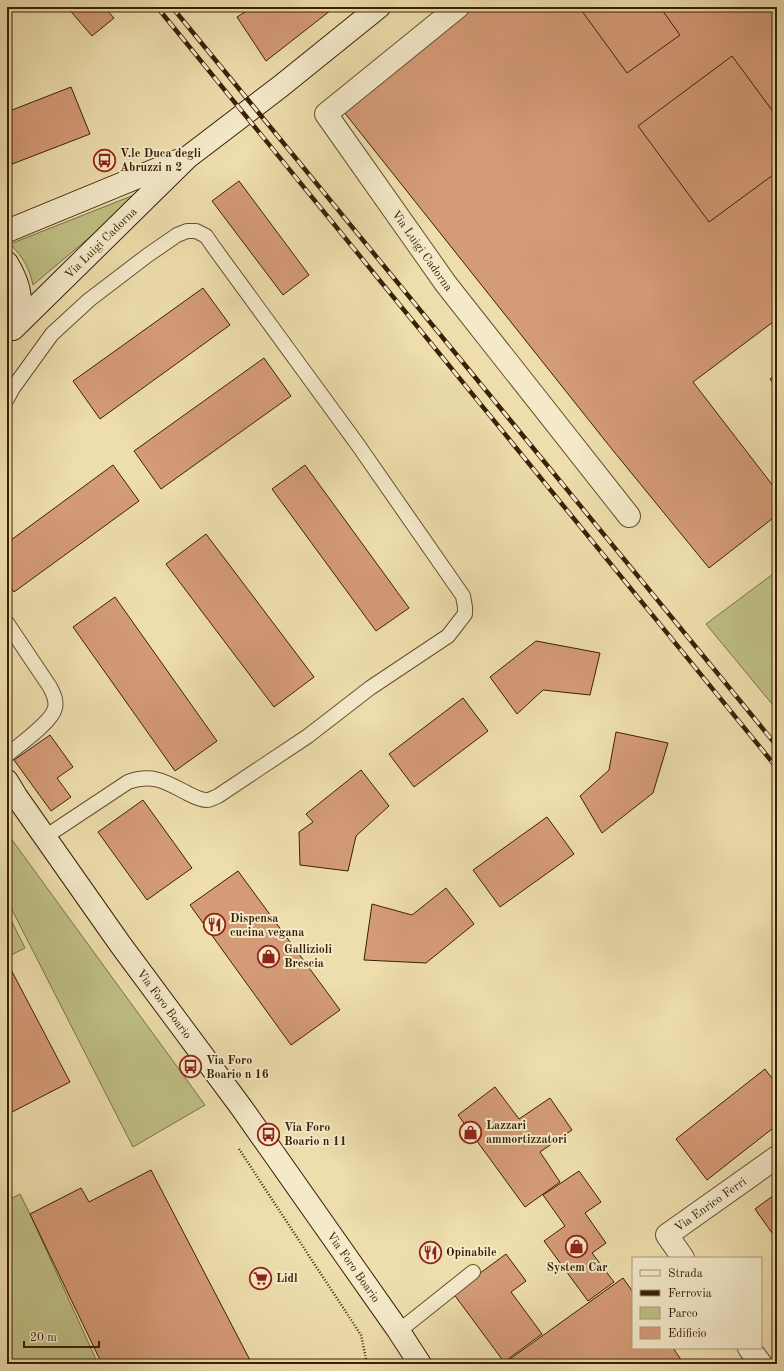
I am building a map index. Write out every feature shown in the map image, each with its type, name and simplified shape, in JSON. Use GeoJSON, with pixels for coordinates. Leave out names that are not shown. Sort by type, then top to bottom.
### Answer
{"type":"FeatureCollection","features":[{"type":"Feature","properties":{"kind":"main road","name":"Via Luigi Cadorna"},"geometry":{"type":"LineString","coordinates":[[10,333],[188,157],[281,86],[379,7]]}},
{"type":"Feature","properties":{"kind":"main road","name":"Via Luigi Cadorna"},"geometry":{"type":"LineString","coordinates":[[458,7],[326,114],[446,284],[629,516]]}},
{"type":"Feature","properties":{"kind":"main road","name":"Via Luigi Cadorna"},"geometry":{"type":"LineString","coordinates":[[7,232],[188,157]]}},
{"type":"Feature","properties":{"kind":"main road"},"geometry":{"type":"LineString","coordinates":[[7,263],[16,278],[20,295],[19,312],[10,333]]}},
{"type":"Feature","properties":{"kind":"main road","name":"Via Foro Boario"},"geometry":{"type":"LineString","coordinates":[[7,781],[120,944],[241,1107],[398,1330],[420,1364]]}},
{"type":"Feature","properties":{"kind":"main road","name":"Via Enrico Ferri"},"geometry":{"type":"LineString","coordinates":[[682,1257],[667,1235],[777,1157]]}},
{"type":"Feature","properties":{"kind":"main road"},"geometry":{"type":"LineString","coordinates":[[750,1349],[761,1364]]}},
{"type":"Feature","properties":{"kind":"lane"},"geometry":{"type":"LineString","coordinates":[[7,399],[13,388],[52,334],[89,300],[177,235],[187,231],[196,231],[206,236],[362,452],[463,596],[465,607],[465,614],[448,636],[370,688],[308,736],[218,796],[208,800],[195,797],[165,782],[150,778],[138,778],[128,782],[45,837]]}},
{"type":"Feature","properties":{"kind":"lane"},"geometry":{"type":"LineString","coordinates":[[7,623],[50,687],[56,707],[53,714],[45,724],[7,755]]}},
{"type":"Feature","properties":{"kind":"lane"},"geometry":{"type":"LineString","coordinates":[[398,1330],[474,1272]]}},
{"type":"Feature","properties":{"kind":"path"},"geometry":{"type":"LineString","coordinates":[[239,1149],[361,1335],[367,1364]]}},
{"type":"Feature","properties":{"kind":"green space"},"geometry":{"type":"Polygon","coordinates":[[[134,195],[135,199],[33,285],[30,273],[25,263],[19,253],[10,244],[134,195]]]}},
{"type":"Feature","properties":{"kind":"green space"},"geometry":{"type":"Polygon","coordinates":[[[777,571],[777,710],[706,624],[777,571]]]}},
{"type":"Feature","properties":{"kind":"green space"},"geometry":{"type":"Polygon","coordinates":[[[7,833],[205,1105],[133,1147],[7,900],[7,833]]]}},
{"type":"Feature","properties":{"kind":"green space"},"geometry":{"type":"Polygon","coordinates":[[[7,912],[25,948],[7,957],[7,912]]]}},
{"type":"Feature","properties":{"kind":"green space"},"geometry":{"type":"Polygon","coordinates":[[[20,1194],[98,1364],[7,1364],[7,1201],[20,1194]]]}},
{"type":"Feature","properties":{"kind":"building"},"geometry":{"type":"Polygon","coordinates":[[[67,7],[104,7],[114,18],[92,36],[67,7]]]}},
{"type":"Feature","properties":{"kind":"building"},"geometry":{"type":"Polygon","coordinates":[[[253,7],[335,7],[266,61],[237,17],[253,7]]]}},
{"type":"Feature","properties":{"kind":"building"},"geometry":{"type":"Polygon","coordinates":[[[474,7],[777,7],[777,319],[693,382],[777,491],[777,515],[709,568],[611,448],[344,112],[474,7]]]}},
{"type":"Feature","properties":{"kind":"building"},"geometry":{"type":"Polygon","coordinates":[[[579,7],[660,7],[680,35],[627,73],[579,7]]]}},
{"type":"Feature","properties":{"kind":"building"},"geometry":{"type":"Polygon","coordinates":[[[732,56],[777,117],[777,172],[709,222],[638,126],[732,56]]]}},
{"type":"Feature","properties":{"kind":"building"},"geometry":{"type":"Polygon","coordinates":[[[71,87],[90,134],[7,166],[7,112],[71,87]]]}},
{"type":"Feature","properties":{"kind":"building"},"geometry":{"type":"Polygon","coordinates":[[[239,181],[309,275],[283,295],[212,201],[239,181]]]}},
{"type":"Feature","properties":{"kind":"building"},"geometry":{"type":"Polygon","coordinates":[[[203,288],[230,325],[100,419],[73,381],[203,288]]]}},
{"type":"Feature","properties":{"kind":"building"},"geometry":{"type":"Polygon","coordinates":[[[264,358],[291,396],[161,489],[134,451],[264,358]]]}},
{"type":"Feature","properties":{"kind":"building"},"geometry":{"type":"Polygon","coordinates":[[[777,374],[777,388],[770,379],[777,374]]]}},
{"type":"Feature","properties":{"kind":"building"},"geometry":{"type":"Polygon","coordinates":[[[113,465],[139,501],[14,592],[7,583],[7,543],[113,465]]]}},
{"type":"Feature","properties":{"kind":"building"},"geometry":{"type":"Polygon","coordinates":[[[305,465],[409,608],[376,631],[272,489],[305,465]]]}},
{"type":"Feature","properties":{"kind":"building"},"geometry":{"type":"Polygon","coordinates":[[[206,534],[314,677],[274,707],[166,564],[206,534]]]}},
{"type":"Feature","properties":{"kind":"building"},"geometry":{"type":"Polygon","coordinates":[[[115,597],[217,741],[175,771],[73,627],[115,597]]]}},
{"type":"Feature","properties":{"kind":"building"},"geometry":{"type":"Polygon","coordinates":[[[536,641],[600,653],[590,695],[543,690],[517,714],[490,677],[536,641]]]}},
{"type":"Feature","properties":{"kind":"building"},"geometry":{"type":"Polygon","coordinates":[[[463,698],[488,731],[414,787],[389,754],[463,698]]]}},
{"type":"Feature","properties":{"kind":"building"},"geometry":{"type":"Polygon","coordinates":[[[616,732],[668,743],[653,793],[602,833],[580,796],[609,770],[616,732]]]}},
{"type":"Feature","properties":{"kind":"building"},"geometry":{"type":"Polygon","coordinates":[[[50,735],[73,767],[57,778],[71,797],[51,811],[14,760],[50,735]]]}},
{"type":"Feature","properties":{"kind":"building"},"geometry":{"type":"Polygon","coordinates":[[[361,770],[389,806],[356,836],[348,871],[300,865],[299,832],[313,822],[306,814],[361,770]]]}},
{"type":"Feature","properties":{"kind":"building"},"geometry":{"type":"Polygon","coordinates":[[[143,800],[192,868],[147,900],[98,832],[143,800]]]}},
{"type":"Feature","properties":{"kind":"building"},"geometry":{"type":"Polygon","coordinates":[[[547,817],[574,854],[500,907],[473,870],[547,817]]]}},
{"type":"Feature","properties":{"kind":"building"},"geometry":{"type":"Polygon","coordinates":[[[238,871],[340,1010],[291,1045],[190,905],[238,871]]]}},
{"type":"Feature","properties":{"kind":"building"},"geometry":{"type":"Polygon","coordinates":[[[446,888],[474,924],[426,963],[364,960],[372,904],[412,915],[446,888]]]}},
{"type":"Feature","properties":{"kind":"building"},"geometry":{"type":"Polygon","coordinates":[[[7,962],[70,1082],[12,1112],[7,1102],[7,962]]]}},
{"type":"Feature","properties":{"kind":"building"},"geometry":{"type":"Polygon","coordinates":[[[765,1069],[777,1085],[777,1125],[707,1180],[676,1139],[765,1069]]]}},
{"type":"Feature","properties":{"kind":"building"},"geometry":{"type":"Polygon","coordinates":[[[495,1087],[519,1119],[550,1098],[572,1130],[540,1152],[560,1182],[525,1207],[458,1115],[495,1087]]]}},
{"type":"Feature","properties":{"kind":"building"},"geometry":{"type":"Polygon","coordinates":[[[151,1170],[252,1364],[102,1364],[30,1214],[81,1188],[89,1202],[151,1170]]]}},
{"type":"Feature","properties":{"kind":"building"},"geometry":{"type":"Polygon","coordinates":[[[579,1171],[601,1202],[585,1213],[606,1243],[592,1253],[614,1282],[588,1301],[544,1241],[565,1226],[543,1195],[579,1171]]]}},
{"type":"Feature","properties":{"kind":"building"},"geometry":{"type":"Polygon","coordinates":[[[777,1193],[777,1240],[755,1209],[777,1193]]]}},
{"type":"Feature","properties":{"kind":"building"},"geometry":{"type":"Polygon","coordinates":[[[506,1254],[526,1281],[511,1292],[542,1334],[504,1362],[453,1293],[506,1254]]]}},
{"type":"Feature","properties":{"kind":"building"},"geometry":{"type":"Polygon","coordinates":[[[623,1278],[632,1291],[632,1349],[674,1349],[684,1364],[503,1364],[623,1278]]]}},
{"type":"Feature","properties":{"kind":"railway"},"geometry":{"type":"LineString","coordinates":[[157,7],[777,768]]}},
{"type":"Feature","properties":{"kind":"railway"},"geometry":{"type":"LineString","coordinates":[[172,7],[777,746]]}},
{"type":"Feature","properties":{"kind":"place","name":"V.le Duca degli Abruzzi n 2"},"geometry":{"type":"Point","coordinates":[105,160]}},
{"type":"Feature","properties":{"kind":"place","name":"Dispensa cucina vegana"},"geometry":{"type":"Point","coordinates":[214,925]}},
{"type":"Feature","properties":{"kind":"place","name":"Gallizioli Brescia"},"geometry":{"type":"Point","coordinates":[269,956]}},
{"type":"Feature","properties":{"kind":"place","name":"Via Foro Boario n 16"},"geometry":{"type":"Point","coordinates":[191,1067]}},
{"type":"Feature","properties":{"kind":"place","name":"Lazzari ammortizzatori"},"geometry":{"type":"Point","coordinates":[471,1132]}},
{"type":"Feature","properties":{"kind":"place","name":"Via Foro Boario n 11"},"geometry":{"type":"Point","coordinates":[268,1134]}},
{"type":"Feature","properties":{"kind":"place","name":"System Car"},"geometry":{"type":"Point","coordinates":[577,1246]}},
{"type":"Feature","properties":{"kind":"place","name":"Opinabile"},"geometry":{"type":"Point","coordinates":[431,1252]}},
{"type":"Feature","properties":{"kind":"place","name":"Lidl"},"geometry":{"type":"Point","coordinates":[260,1278]}}]}
